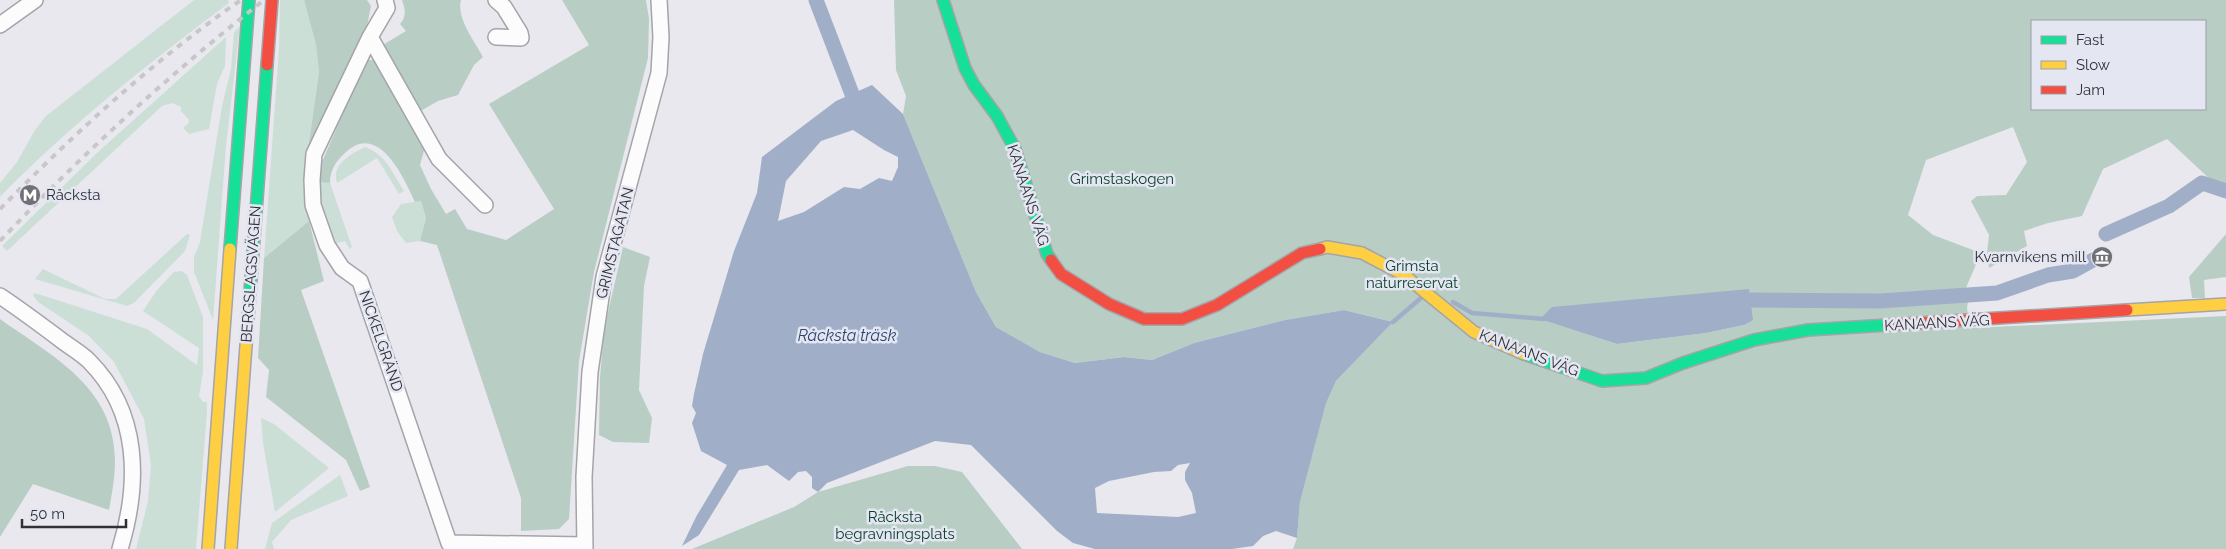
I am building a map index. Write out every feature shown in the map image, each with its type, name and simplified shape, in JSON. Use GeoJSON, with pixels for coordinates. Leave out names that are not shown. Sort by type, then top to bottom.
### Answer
{"type":"FeatureCollection","features":[{"type":"Feature","properties":{"kind":"street"},"geometry":{"type":"LineString","coordinates":[[0,25],[35,0]]}},
{"type":"Feature","properties":{"kind":"street","name":"BERGSLAGSVÄGEN"},"geometry":{"type":"LineString","coordinates":[[208,549],[249,0]]}},
{"type":"Feature","properties":{"kind":"street","name":"BERGSLAGSVÄGEN"},"geometry":{"type":"LineString","coordinates":[[231,549],[272,0]]}},
{"type":"Feature","properties":{"kind":"street","name":"NICKELGRÄND"},"geometry":{"type":"LineString","coordinates":[[386,0],[387,8],[370,37],[314,154],[312,180],[314,205],[327,245],[342,268],[360,281],[448,543],[585,547]]}},
{"type":"Feature","properties":{"kind":"street"},"geometry":{"type":"LineString","coordinates":[[482,0],[495,0],[504,7],[520,33],[521,38],[496,37]]}},
{"type":"Feature","properties":{"kind":"street","name":"GRIMSTAGATAN"},"geometry":{"type":"LineString","coordinates":[[585,547],[584,477],[590,372],[604,277],[659,73],[662,38],[659,0]]}},
{"type":"Feature","properties":{"kind":"street","name":"KANAANS VÄG"},"geometry":{"type":"LineString","coordinates":[[942,0],[965,68],[974,85],[997,116],[1015,149],[1047,254],[1060,274],[1073,283],[1109,304],[1144,319],[1182,319],[1217,305],[1302,253],[1327,247],[1362,253],[1404,275],[1474,332],[1530,357],[1602,381],[1646,378],[1754,340],[1808,330],[2226,304]]}},
{"type":"Feature","properties":{"kind":"street"},"geometry":{"type":"LineString","coordinates":[[370,37],[439,159],[485,204]]}},
{"type":"Feature","properties":{"kind":"street"},"geometry":{"type":"LineString","coordinates":[[0,296],[88,360],[111,387],[125,417],[131,453],[132,490],[120,549]]}},
{"type":"Feature","properties":{"kind":"green space"},"geometry":{"type":"Polygon","coordinates":[[[194,0],[228,0],[229,3],[169,48],[82,120],[0,197],[0,183],[17,162],[35,130],[46,116],[194,0]]]}},
{"type":"Feature","properties":{"kind":"green space"},"geometry":{"type":"Polygon","coordinates":[[[280,0],[304,0],[316,45],[319,72],[303,182],[309,221],[264,258],[279,49],[280,0]]]}},
{"type":"Feature","properties":{"kind":"green space"},"geometry":{"type":"Polygon","coordinates":[[[304,0],[367,0],[371,6],[367,26],[308,149],[319,72],[316,45],[304,0]]]}},
{"type":"Feature","properties":{"kind":"green space"},"geometry":{"type":"Polygon","coordinates":[[[402,0],[461,0],[460,7],[464,22],[483,57],[474,65],[458,95],[438,101],[419,112],[381,46],[406,31],[400,24],[405,12],[402,0]]]}},
{"type":"Feature","properties":{"kind":"green space"},"geometry":{"type":"Polygon","coordinates":[[[562,0],[646,0],[649,19],[648,58],[594,272],[579,361],[569,519],[559,529],[521,531],[521,498],[437,245],[420,241],[426,218],[421,201],[415,202],[404,179],[388,156],[378,148],[368,144],[357,145],[342,156],[332,170],[330,183],[319,182],[319,169],[366,60],[373,60],[378,63],[425,147],[420,165],[431,189],[446,214],[455,209],[467,229],[506,240],[554,209],[489,104],[589,45],[562,0]]]}},
{"type":"Feature","properties":{"kind":"green space","name":"Grimstaskogen"},"geometry":{"type":"Polygon","coordinates":[[[894,0],[2226,0],[2226,187],[2213,182],[2167,139],[2103,169],[2082,216],[2048,223],[2024,231],[2027,246],[1989,268],[1987,253],[1989,235],[1971,201],[1977,196],[2006,195],[2027,162],[2013,127],[1926,160],[1908,215],[1933,235],[1981,253],[1965,290],[1971,328],[2226,316],[2226,549],[1293,549],[1297,538],[1300,502],[1326,402],[1336,381],[1393,322],[1344,310],[1285,320],[1194,343],[1152,360],[1124,357],[1075,363],[1040,352],[996,327],[976,292],[903,114],[906,96],[896,70],[894,0]],[[1541,319],[1617,344],[1706,333],[1744,325],[1541,319]]]}},
{"type":"Feature","properties":{"kind":"green space"},"geometry":{"type":"Polygon","coordinates":[[[240,26],[226,146],[213,320],[194,272],[194,257],[200,242],[222,106],[231,69],[234,32],[240,26]]]}},
{"type":"Feature","properties":{"kind":"green space"},"geometry":{"type":"Polygon","coordinates":[[[226,37],[225,66],[217,84],[209,129],[189,134],[183,128],[188,124],[189,120],[181,111],[181,107],[172,103],[162,106],[7,251],[2,246],[98,152],[226,37]]]}},
{"type":"Feature","properties":{"kind":"green space"},"geometry":{"type":"Polygon","coordinates":[[[365,147],[378,154],[384,160],[404,191],[399,194],[377,158],[337,183],[337,170],[340,165],[348,156],[365,147]]]}},
{"type":"Feature","properties":{"kind":"green space"},"geometry":{"type":"Polygon","coordinates":[[[319,182],[330,183],[352,247],[350,249],[345,241],[333,244],[321,208],[319,182]]]}},
{"type":"Feature","properties":{"kind":"green space"},"geometry":{"type":"Polygon","coordinates":[[[421,201],[426,218],[420,241],[406,243],[397,231],[392,217],[401,204],[421,201]]]}},
{"type":"Feature","properties":{"kind":"green space"},"geometry":{"type":"Polygon","coordinates":[[[309,221],[324,281],[301,290],[370,487],[360,491],[346,460],[266,397],[269,370],[258,358],[264,258],[309,221]]]}},
{"type":"Feature","properties":{"kind":"green space"},"geometry":{"type":"Polygon","coordinates":[[[187,234],[190,235],[185,251],[134,303],[127,306],[35,279],[43,269],[105,299],[116,299],[187,234]]]}},
{"type":"Feature","properties":{"kind":"green space"},"geometry":{"type":"Polygon","coordinates":[[[2226,234],[2226,277],[2204,280],[2205,298],[2192,298],[2189,277],[2226,234]]]}},
{"type":"Feature","properties":{"kind":"green space"},"geometry":{"type":"Polygon","coordinates":[[[623,247],[650,257],[644,286],[639,390],[652,418],[649,443],[613,442],[599,435],[600,378],[604,330],[623,247]]]}},
{"type":"Feature","properties":{"kind":"green space"},"geometry":{"type":"Polygon","coordinates":[[[181,271],[187,275],[203,317],[203,372],[199,396],[203,402],[207,402],[207,412],[196,549],[136,549],[148,501],[151,465],[144,419],[114,362],[89,336],[38,302],[33,295],[35,293],[147,329],[197,365],[199,348],[143,311],[157,290],[174,272],[181,271]]]}},
{"type":"Feature","properties":{"kind":"green space"},"geometry":{"type":"Polygon","coordinates":[[[0,319],[40,346],[77,376],[92,393],[104,413],[112,435],[115,461],[109,510],[33,484],[0,537],[0,319]]]}},
{"type":"Feature","properties":{"kind":"green space"},"geometry":{"type":"Polygon","coordinates":[[[261,418],[274,424],[329,468],[275,512],[263,443],[261,418]]]}},
{"type":"Feature","properties":{"kind":"green space","name":"Råcksta begravningsplats"},"geometry":{"type":"Polygon","coordinates":[[[908,466],[935,466],[962,472],[1022,549],[692,549],[794,507],[818,492],[908,466]]]}},
{"type":"Feature","properties":{"kind":"green space"},"geometry":{"type":"Polygon","coordinates":[[[340,475],[348,496],[291,520],[272,542],[274,549],[265,549],[272,523],[340,475]]]}},
{"type":"Feature","properties":{"kind":"water","name":"Råcksta träsk"},"geometry":{"type":"Polygon","coordinates":[[[872,85],[903,114],[976,292],[996,327],[1040,352],[1075,363],[1124,357],[1152,360],[1194,343],[1285,320],[1344,310],[1393,322],[1336,381],[1326,403],[1300,502],[1297,538],[1276,531],[1263,536],[1253,546],[1232,549],[1095,549],[1073,543],[1057,531],[971,445],[935,441],[827,483],[818,492],[812,488],[812,477],[806,471],[798,472],[789,481],[767,465],[739,470],[699,535],[682,546],[696,517],[727,465],[701,451],[692,423],[696,413],[692,406],[703,354],[734,251],[757,193],[762,157],[836,101],[872,85]],[[853,130],[821,141],[786,181],[778,221],[804,212],[844,187],[860,189],[879,178],[892,181],[898,167],[898,157],[853,130]],[[1190,463],[1178,465],[1171,471],[1154,472],[1109,481],[1095,488],[1097,513],[1178,517],[1196,513],[1192,493],[1185,480],[1185,472],[1190,463]]]}},
{"type":"Feature","properties":{"kind":"water"},"geometry":{"type":"Polygon","coordinates":[[[1749,289],[1753,320],[1744,325],[1706,333],[1617,344],[1540,319],[1552,307],[1749,289]]]}},
{"type":"Feature","properties":{"kind":"waterway"},"geometry":{"type":"LineString","coordinates":[[816,0],[852,94]]}},
{"type":"Feature","properties":{"kind":"waterway"},"geometry":{"type":"LineString","coordinates":[[2106,234],[2169,206],[2202,183],[2226,191]]}},
{"type":"Feature","properties":{"kind":"waterway"},"geometry":{"type":"LineString","coordinates":[[1752,300],[1880,301],[1997,293],[2048,275],[2073,271],[2093,260]]}},
{"type":"Feature","properties":{"kind":"waterway"},"geometry":{"type":"LineString","coordinates":[[1393,322],[1421,298]]}},
{"type":"Feature","properties":{"kind":"waterway"},"geometry":{"type":"LineString","coordinates":[[1453,302],[1472,313],[1544,319]]}},
{"type":"Feature","properties":{"kind":"railway"},"geometry":{"type":"LineString","coordinates":[[0,209],[86,125],[146,72],[241,0]]}},
{"type":"Feature","properties":{"kind":"railway"},"geometry":{"type":"LineString","coordinates":[[0,241],[95,146],[161,86],[264,0]]}},
{"type":"Feature","properties":{"kind":"traffic: fast"},"geometry":{"type":"LineString","coordinates":[[230,249],[249,0]]}},
{"type":"Feature","properties":{"kind":"traffic: fast"},"geometry":{"type":"LineString","coordinates":[[943,0],[965,68],[974,85],[997,116],[1015,149],[1047,254],[1051,260]]}},
{"type":"Feature","properties":{"kind":"traffic: fast"},"geometry":{"type":"LineString","coordinates":[[247,332],[267,65]]}},
{"type":"Feature","properties":{"kind":"traffic: fast"},"geometry":{"type":"LineString","coordinates":[[1524,354],[1602,381],[1646,378],[1683,363],[1754,340],[1808,330],[1888,325]]}},
{"type":"Feature","properties":{"kind":"traffic: slow"},"geometry":{"type":"LineString","coordinates":[[1320,249],[1327,247],[1362,253],[1404,275],[1474,332],[1524,354]]}},
{"type":"Feature","properties":{"kind":"traffic: slow"},"geometry":{"type":"LineString","coordinates":[[208,549],[230,249]]}},
{"type":"Feature","properties":{"kind":"traffic: slow"},"geometry":{"type":"LineString","coordinates":[[2127,310],[2226,304]]}},
{"type":"Feature","properties":{"kind":"traffic: slow"},"geometry":{"type":"LineString","coordinates":[[231,549],[247,332]]}},
{"type":"Feature","properties":{"kind":"traffic: jam"},"geometry":{"type":"LineString","coordinates":[[267,65],[272,0]]}},
{"type":"Feature","properties":{"kind":"traffic: jam"},"geometry":{"type":"LineString","coordinates":[[1051,260],[1061,274],[1109,304],[1144,319],[1182,319],[1217,305],[1302,253],[1320,249]]}},
{"type":"Feature","properties":{"kind":"traffic: jam"},"geometry":{"type":"LineString","coordinates":[[1888,325],[2127,310]]}},
{"type":"Feature","properties":{"kind":"place","name":"Råcksta"},"geometry":{"type":"Point","coordinates":[30,195]}},
{"type":"Feature","properties":{"kind":"place","name":"Kvarnvikens mill"},"geometry":{"type":"Point","coordinates":[2102,257]}},
{"type":"Feature","properties":{"kind":"park label","name":"Grimsta naturreservat"},"geometry":{"type":"Point","coordinates":[1412,274]}}]}
